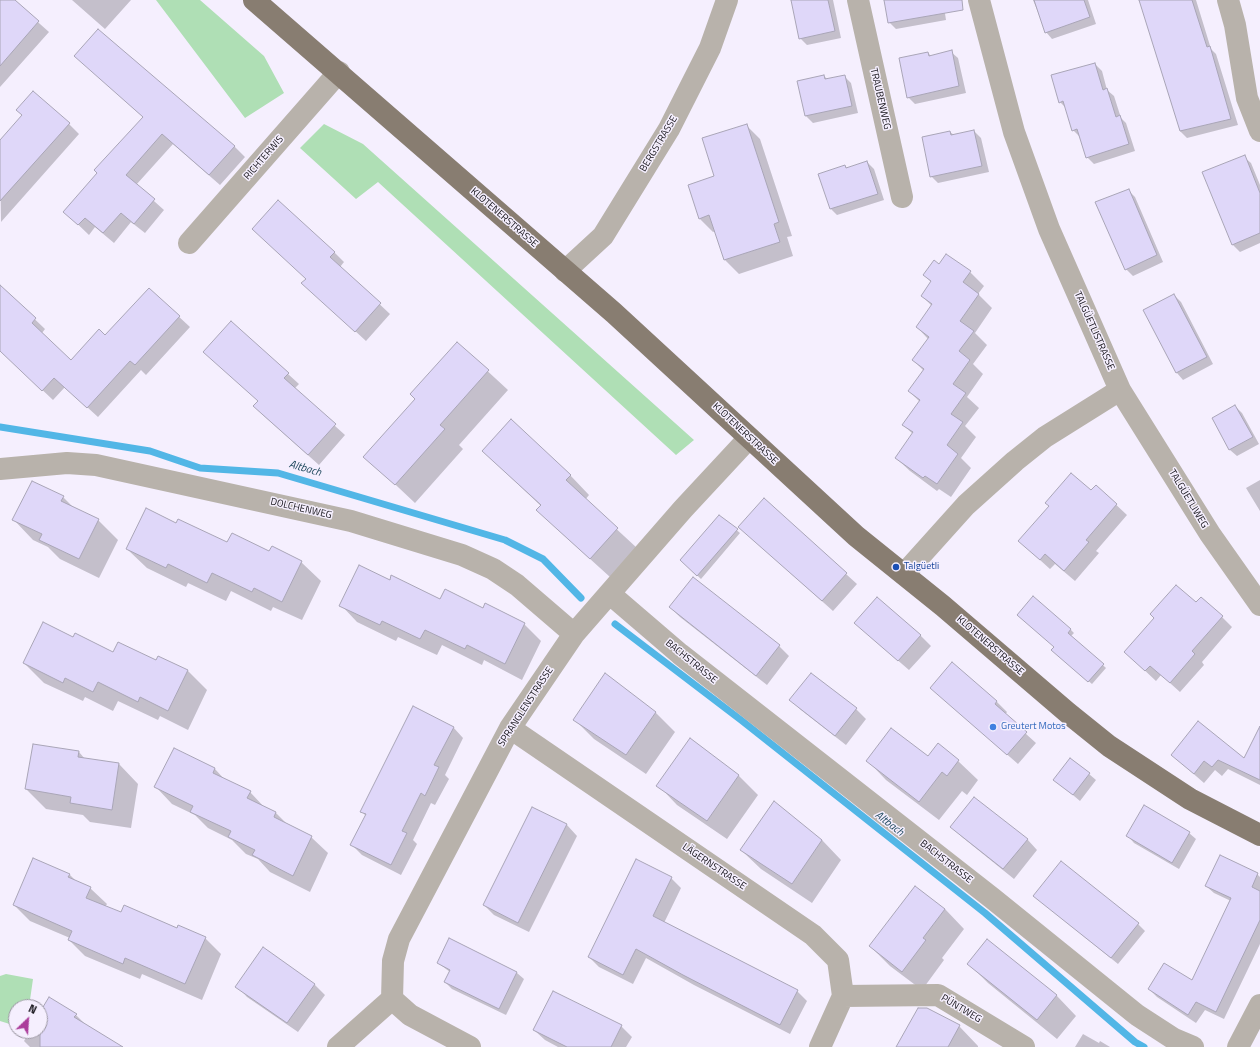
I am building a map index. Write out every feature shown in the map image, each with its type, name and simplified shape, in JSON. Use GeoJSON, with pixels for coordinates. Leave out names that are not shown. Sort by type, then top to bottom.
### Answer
{"type":"FeatureCollection","features":[{"type":"Feature","properties":{"kind":"main road","name":"KLOTENERSTRASSE"},"geometry":{"type":"LineString","coordinates":[[254,0],[339,72],[564,271],[614,313],[856,536],[904,574],[1109,746],[1190,799],[1260,835]]}},
{"type":"Feature","properties":{"kind":"street","name":"BERGSTRASSE"},"geometry":{"type":"LineString","coordinates":[[564,271],[603,236],[669,129],[710,48],[728,0]]}},
{"type":"Feature","properties":{"kind":"street","name":"TRAUBENWEG"},"geometry":{"type":"LineString","coordinates":[[858,0],[902,197]]}},
{"type":"Feature","properties":{"kind":"street","name":"TALGÜETLISTRASSE"},"geometry":{"type":"LineString","coordinates":[[979,0],[1014,132],[1030,177],[1049,229],[1120,390]]}},
{"type":"Feature","properties":{"kind":"street"},"geometry":{"type":"LineString","coordinates":[[1228,0],[1235,25],[1247,98],[1260,131]]}},
{"type":"Feature","properties":{"kind":"street","name":"RICHTERWIS"},"geometry":{"type":"LineString","coordinates":[[189,243],[339,72]]}},
{"type":"Feature","properties":{"kind":"street"},"geometry":{"type":"LineString","coordinates":[[904,574],[966,505],[1015,461],[1045,437],[1120,390]]}},
{"type":"Feature","properties":{"kind":"street","name":"TALGÜETLIWEG"},"geometry":{"type":"LineString","coordinates":[[1120,390],[1210,534],[1260,605]]}},
{"type":"Feature","properties":{"kind":"street","name":"SPRANGLENSTRASSE"},"geometry":{"type":"LineString","coordinates":[[392,999],[393,961],[399,939],[510,728],[574,634],[683,509],[749,438]]}},
{"type":"Feature","properties":{"kind":"street","name":"DOLCHENWEG"},"geometry":{"type":"LineString","coordinates":[[0,469],[67,463],[96,465],[351,521],[462,555],[493,569],[516,585],[574,634]]}},
{"type":"Feature","properties":{"kind":"street","name":"BACHSTRASSE"},"geometry":{"type":"LineString","coordinates":[[610,594],[680,654],[992,898],[1136,1015],[1174,1039],[1193,1047]]}},
{"type":"Feature","properties":{"kind":"street","name":"LÄGERNSTRASSE"},"geometry":{"type":"LineString","coordinates":[[510,728],[813,935],[838,960],[843,996]]}},
{"type":"Feature","properties":{"kind":"street","name":"PÜNTWEG"},"geometry":{"type":"LineString","coordinates":[[843,996],[938,995],[1024,1047]]}},
{"type":"Feature","properties":{"kind":"street"},"geometry":{"type":"LineString","coordinates":[[820,1047],[843,996]]}},
{"type":"Feature","properties":{"kind":"street"},"geometry":{"type":"LineString","coordinates":[[338,1047],[392,999],[410,1015],[470,1047]]}},
{"type":"Feature","properties":{"kind":"street"},"geometry":{"type":"LineString","coordinates":[[1238,1047],[1260,1004]]}},
{"type":"Feature","properties":{"kind":"green space"},"geometry":{"type":"Polygon","coordinates":[[[156,0],[200,0],[264,56],[284,93],[245,118],[156,0]]]}},
{"type":"Feature","properties":{"kind":"green space"},"geometry":{"type":"Polygon","coordinates":[[[324,124],[363,144],[694,440],[676,455],[378,182],[356,199],[300,148],[324,124]]]}},
{"type":"Feature","properties":{"kind":"green space"},"geometry":{"type":"Polygon","coordinates":[[[6,974],[33,979],[30,999],[8,999],[8,1024],[0,1021],[0,976],[6,974]]]}},
{"type":"Feature","properties":{"kind":"building"},"geometry":{"type":"Polygon","coordinates":[[[0,0],[15,0],[39,21],[0,66],[0,0]]]}},
{"type":"Feature","properties":{"kind":"building"},"geometry":{"type":"Polygon","coordinates":[[[791,0],[828,0],[835,31],[799,39],[791,0]]]}},
{"type":"Feature","properties":{"kind":"building"},"geometry":{"type":"Polygon","coordinates":[[[884,0],[962,0],[963,10],[888,23],[884,0]]]}},
{"type":"Feature","properties":{"kind":"building"},"geometry":{"type":"Polygon","coordinates":[[[1034,0],[1084,0],[1090,17],[1045,33],[1034,0]]]}},
{"type":"Feature","properties":{"kind":"building"},"geometry":{"type":"Polygon","coordinates":[[[1139,0],[1192,0],[1207,47],[1210,46],[1231,119],[1180,131],[1139,0]]]}},
{"type":"Feature","properties":{"kind":"building"},"geometry":{"type":"Polygon","coordinates":[[[98,29],[235,146],[209,175],[162,134],[126,175],[155,199],[134,224],[121,213],[103,233],[85,218],[78,225],[63,212],[97,173],[94,170],[143,117],[74,56],[98,29]]]}},
{"type":"Feature","properties":{"kind":"building"},"geometry":{"type":"Polygon","coordinates":[[[952,50],[959,86],[907,98],[899,58],[928,52],[929,56],[952,50]]]}},
{"type":"Feature","properties":{"kind":"building"},"geometry":{"type":"Polygon","coordinates":[[[1095,63],[1103,90],[1107,88],[1116,117],[1120,115],[1129,144],[1086,158],[1077,129],[1072,131],[1063,101],[1059,103],[1051,75],[1095,63]]]}},
{"type":"Feature","properties":{"kind":"building"},"geometry":{"type":"Polygon","coordinates":[[[824,75],[825,79],[845,75],[852,106],[805,116],[797,81],[824,75]]]}},
{"type":"Feature","properties":{"kind":"building"},"geometry":{"type":"Polygon","coordinates":[[[33,91],[70,123],[0,201],[0,140],[22,115],[16,110],[33,91]]]}},
{"type":"Feature","properties":{"kind":"building"},"geometry":{"type":"Polygon","coordinates":[[[747,124],[779,222],[774,224],[780,242],[724,260],[709,215],[699,219],[688,185],[714,176],[702,138],[747,124]]]}},
{"type":"Feature","properties":{"kind":"building"},"geometry":{"type":"Polygon","coordinates":[[[974,130],[982,166],[930,177],[922,137],[950,131],[951,135],[974,130]]]}},
{"type":"Feature","properties":{"kind":"building"},"geometry":{"type":"Polygon","coordinates":[[[1245,155],[1260,193],[1260,233],[1232,245],[1202,172],[1245,155]]]}},
{"type":"Feature","properties":{"kind":"building"},"geometry":{"type":"Polygon","coordinates":[[[867,161],[878,194],[830,209],[818,174],[845,165],[846,168],[867,161]]]}},
{"type":"Feature","properties":{"kind":"building"},"geometry":{"type":"Polygon","coordinates":[[[1129,189],[1157,255],[1125,270],[1095,202],[1129,189]]]}},
{"type":"Feature","properties":{"kind":"building"},"geometry":{"type":"Polygon","coordinates":[[[278,200],[335,252],[330,257],[381,303],[355,332],[301,283],[306,279],[252,229],[278,200]]]}},
{"type":"Feature","properties":{"kind":"building"},"geometry":{"type":"Polygon","coordinates":[[[946,254],[971,271],[963,282],[979,294],[960,321],[974,331],[959,351],[970,360],[953,384],[966,393],[951,414],[963,422],[947,445],[958,454],[937,484],[925,476],[923,478],[895,458],[913,432],[902,425],[920,400],[908,391],[924,369],[912,360],[929,337],[916,327],[932,304],[921,296],[931,281],[923,275],[934,260],[939,264],[946,254]]]}},
{"type":"Feature","properties":{"kind":"building"},"geometry":{"type":"Polygon","coordinates":[[[0,285],[36,318],[32,323],[71,360],[99,329],[105,335],[149,288],[180,316],[135,365],[130,361],[87,408],[54,378],[42,391],[0,351],[0,285]]]}},
{"type":"Feature","properties":{"kind":"building"},"geometry":{"type":"Polygon","coordinates":[[[1174,294],[1207,357],[1176,373],[1143,310],[1174,294]]]}},
{"type":"Feature","properties":{"kind":"building"},"geometry":{"type":"Polygon","coordinates":[[[231,321],[289,373],[284,378],[336,424],[308,455],[253,406],[258,401],[203,352],[231,321]]]}},
{"type":"Feature","properties":{"kind":"building"},"geometry":{"type":"Polygon","coordinates":[[[457,342],[489,370],[440,425],[445,429],[395,485],[363,457],[415,399],[410,394],[457,342]]]}},
{"type":"Feature","properties":{"kind":"building"},"geometry":{"type":"Polygon","coordinates":[[[1235,405],[1253,437],[1229,450],[1212,418],[1235,405]]]}},
{"type":"Feature","properties":{"kind":"building"},"geometry":{"type":"Polygon","coordinates":[[[511,419],[571,475],[566,480],[618,528],[590,559],[536,510],[541,505],[482,451],[511,419]]]}},
{"type":"Feature","properties":{"kind":"building"},"geometry":{"type":"Polygon","coordinates":[[[1071,473],[1091,490],[1096,485],[1117,504],[1086,540],[1089,542],[1064,571],[1045,554],[1040,560],[1018,541],[1049,506],[1045,503],[1071,473]]]}},
{"type":"Feature","properties":{"kind":"building"},"geometry":{"type":"Polygon","coordinates":[[[32,481],[64,496],[61,501],[99,519],[79,559],[39,540],[42,534],[12,520],[32,481]]]}},
{"type":"Feature","properties":{"kind":"building"},"geometry":{"type":"Polygon","coordinates":[[[764,498],[847,573],[822,601],[738,527],[764,498]]]}},
{"type":"Feature","properties":{"kind":"building"},"geometry":{"type":"Polygon","coordinates":[[[146,508],[176,523],[178,519],[227,542],[232,533],[269,551],[272,546],[302,561],[282,602],[254,588],[252,592],[212,573],[207,583],[168,564],[166,568],[126,549],[146,508]]]}},
{"type":"Feature","properties":{"kind":"building"},"geometry":{"type":"Polygon","coordinates":[[[719,515],[738,529],[697,576],[680,560],[719,515]]]}},
{"type":"Feature","properties":{"kind":"building"},"geometry":{"type":"Polygon","coordinates":[[[359,565],[390,580],[391,575],[440,599],[445,589],[483,608],[485,603],[525,623],[505,664],[467,645],[465,649],[425,630],[420,639],[382,621],[380,625],[339,606],[359,565]]]}},
{"type":"Feature","properties":{"kind":"building"},"geometry":{"type":"Polygon","coordinates":[[[693,577],[780,645],[756,676],[669,607],[693,577]]]}},
{"type":"Feature","properties":{"kind":"building"},"geometry":{"type":"Polygon","coordinates":[[[1176,585],[1196,602],[1201,597],[1223,616],[1192,651],[1195,654],[1170,683],[1150,666],[1145,671],[1124,652],[1154,618],[1150,614],[1176,585]]]}},
{"type":"Feature","properties":{"kind":"building"},"geometry":{"type":"Polygon","coordinates":[[[1033,596],[1071,629],[1068,633],[1104,664],[1088,682],[1051,650],[1054,647],[1017,615],[1033,596]]]}},
{"type":"Feature","properties":{"kind":"building"},"geometry":{"type":"Polygon","coordinates":[[[877,597],[921,635],[898,661],[854,623],[877,597]]]}},
{"type":"Feature","properties":{"kind":"building"},"geometry":{"type":"Polygon","coordinates":[[[43,622],[73,637],[75,633],[113,652],[118,642],[156,660],[158,656],[188,670],[168,711],[140,697],[138,702],[98,682],[93,692],[65,678],[63,683],[23,663],[43,622]]]}},
{"type":"Feature","properties":{"kind":"building"},"geometry":{"type":"Polygon","coordinates":[[[952,662],[997,701],[995,704],[1027,732],[1007,755],[930,688],[952,662]]]}},
{"type":"Feature","properties":{"kind":"building"},"geometry":{"type":"Polygon","coordinates":[[[605,673],[656,712],[626,755],[573,720],[605,673]]]}},
{"type":"Feature","properties":{"kind":"building"},"geometry":{"type":"Polygon","coordinates":[[[811,673],[857,708],[835,736],[789,700],[811,673]]]}},
{"type":"Feature","properties":{"kind":"building"},"geometry":{"type":"Polygon","coordinates":[[[413,706],[454,727],[434,765],[439,767],[425,796],[421,793],[402,831],[407,833],[391,865],[350,845],[366,814],[360,812],[413,706]]]}},
{"type":"Feature","properties":{"kind":"building"},"geometry":{"type":"Polygon","coordinates":[[[1198,721],[1244,758],[1260,726],[1260,780],[1218,760],[1212,767],[1204,761],[1194,774],[1171,755],[1198,721]]]}},
{"type":"Feature","properties":{"kind":"building"},"geometry":{"type":"Polygon","coordinates":[[[891,728],[928,756],[938,743],[959,760],[947,776],[942,772],[919,802],[866,761],[891,728]]]}},
{"type":"Feature","properties":{"kind":"building"},"geometry":{"type":"Polygon","coordinates":[[[690,738],[739,775],[707,821],[656,786],[690,738]]]}},
{"type":"Feature","properties":{"kind":"building"},"geometry":{"type":"Polygon","coordinates":[[[33,744],[79,751],[78,757],[119,763],[112,810],[70,803],[71,797],[25,789],[33,744]]]}},
{"type":"Feature","properties":{"kind":"building"},"geometry":{"type":"Polygon","coordinates":[[[174,748],[215,768],[213,773],[251,791],[247,798],[276,812],[274,817],[312,836],[293,876],[252,855],[255,850],[228,837],[231,831],[190,812],[193,806],[154,787],[174,748]]]}},
{"type":"Feature","properties":{"kind":"building"},"geometry":{"type":"Polygon","coordinates":[[[1070,758],[1090,773],[1073,795],[1053,780],[1070,758]]]}},
{"type":"Feature","properties":{"kind":"building"},"geometry":{"type":"Polygon","coordinates":[[[974,797],[1028,839],[1003,869],[950,827],[974,797]]]}},
{"type":"Feature","properties":{"kind":"building"},"geometry":{"type":"Polygon","coordinates":[[[774,801],[822,840],[792,884],[740,850],[774,801]]]}},
{"type":"Feature","properties":{"kind":"building"},"geometry":{"type":"Polygon","coordinates":[[[1144,805],[1190,832],[1172,863],[1126,836],[1144,805]]]}},
{"type":"Feature","properties":{"kind":"building"},"geometry":{"type":"Polygon","coordinates":[[[532,807],[567,824],[518,923],[483,905],[532,807]]]}},
{"type":"Feature","properties":{"kind":"building"},"geometry":{"type":"Polygon","coordinates":[[[1220,855],[1258,873],[1252,887],[1260,891],[1260,920],[1216,1012],[1196,1002],[1188,1015],[1148,989],[1164,963],[1192,980],[1231,898],[1205,886],[1220,855]]]}},
{"type":"Feature","properties":{"kind":"building"},"geometry":{"type":"Polygon","coordinates":[[[33,858],[70,874],[68,877],[91,887],[86,898],[121,912],[124,905],[177,928],[178,925],[206,937],[185,984],[125,958],[123,964],[68,940],[72,931],[13,905],[33,858]]]}},
{"type":"Feature","properties":{"kind":"building"},"geometry":{"type":"Polygon","coordinates":[[[636,859],[672,877],[653,916],[798,990],[780,1025],[636,949],[623,975],[588,957],[636,859]]]}},
{"type":"Feature","properties":{"kind":"building"},"geometry":{"type":"Polygon","coordinates":[[[1061,861],[1139,923],[1111,958],[1033,896],[1061,861]]]}},
{"type":"Feature","properties":{"kind":"building"},"geometry":{"type":"Polygon","coordinates":[[[915,886],[945,909],[923,938],[926,940],[902,972],[869,946],[915,886]]]}},
{"type":"Feature","properties":{"kind":"building"},"geometry":{"type":"Polygon","coordinates":[[[449,938],[517,972],[499,1009],[444,982],[450,970],[437,963],[449,938]]]}},
{"type":"Feature","properties":{"kind":"building"},"geometry":{"type":"Polygon","coordinates":[[[987,939],[1057,995],[1037,1020],[967,964],[987,939]]]}},
{"type":"Feature","properties":{"kind":"building"},"geometry":{"type":"Polygon","coordinates":[[[263,947],[315,984],[287,1023],[235,987],[263,947]]]}},
{"type":"Feature","properties":{"kind":"building"},"geometry":{"type":"Polygon","coordinates":[[[553,991],[622,1025],[611,1047],[567,1047],[533,1030],[553,991]]]}},
{"type":"Feature","properties":{"kind":"building"},"geometry":{"type":"Polygon","coordinates":[[[49,997],[77,1014],[74,1017],[123,1047],[40,1047],[40,1039],[48,1039],[49,997]]]}},
{"type":"Feature","properties":{"kind":"building"},"geometry":{"type":"Polygon","coordinates":[[[918,1008],[927,1008],[960,1025],[948,1047],[896,1047],[918,1008]]]}},
{"type":"Feature","properties":{"kind":"waterway","name":"Altbach"},"geometry":{"type":"LineString","coordinates":[[0,427],[150,451],[200,468],[278,473],[505,540],[543,559],[581,598]]}},
{"type":"Feature","properties":{"kind":"waterway","name":"Altbach"},"geometry":{"type":"LineString","coordinates":[[615,624],[741,720],[985,913],[1135,1042],[1144,1047]]}},
{"type":"Feature","properties":{"kind":"place","name":"Talgüetli"},"geometry":{"type":"Point","coordinates":[896,567]}},
{"type":"Feature","properties":{"kind":"place","name":"Greutert Motos"},"geometry":{"type":"Point","coordinates":[993,727]}}]}
